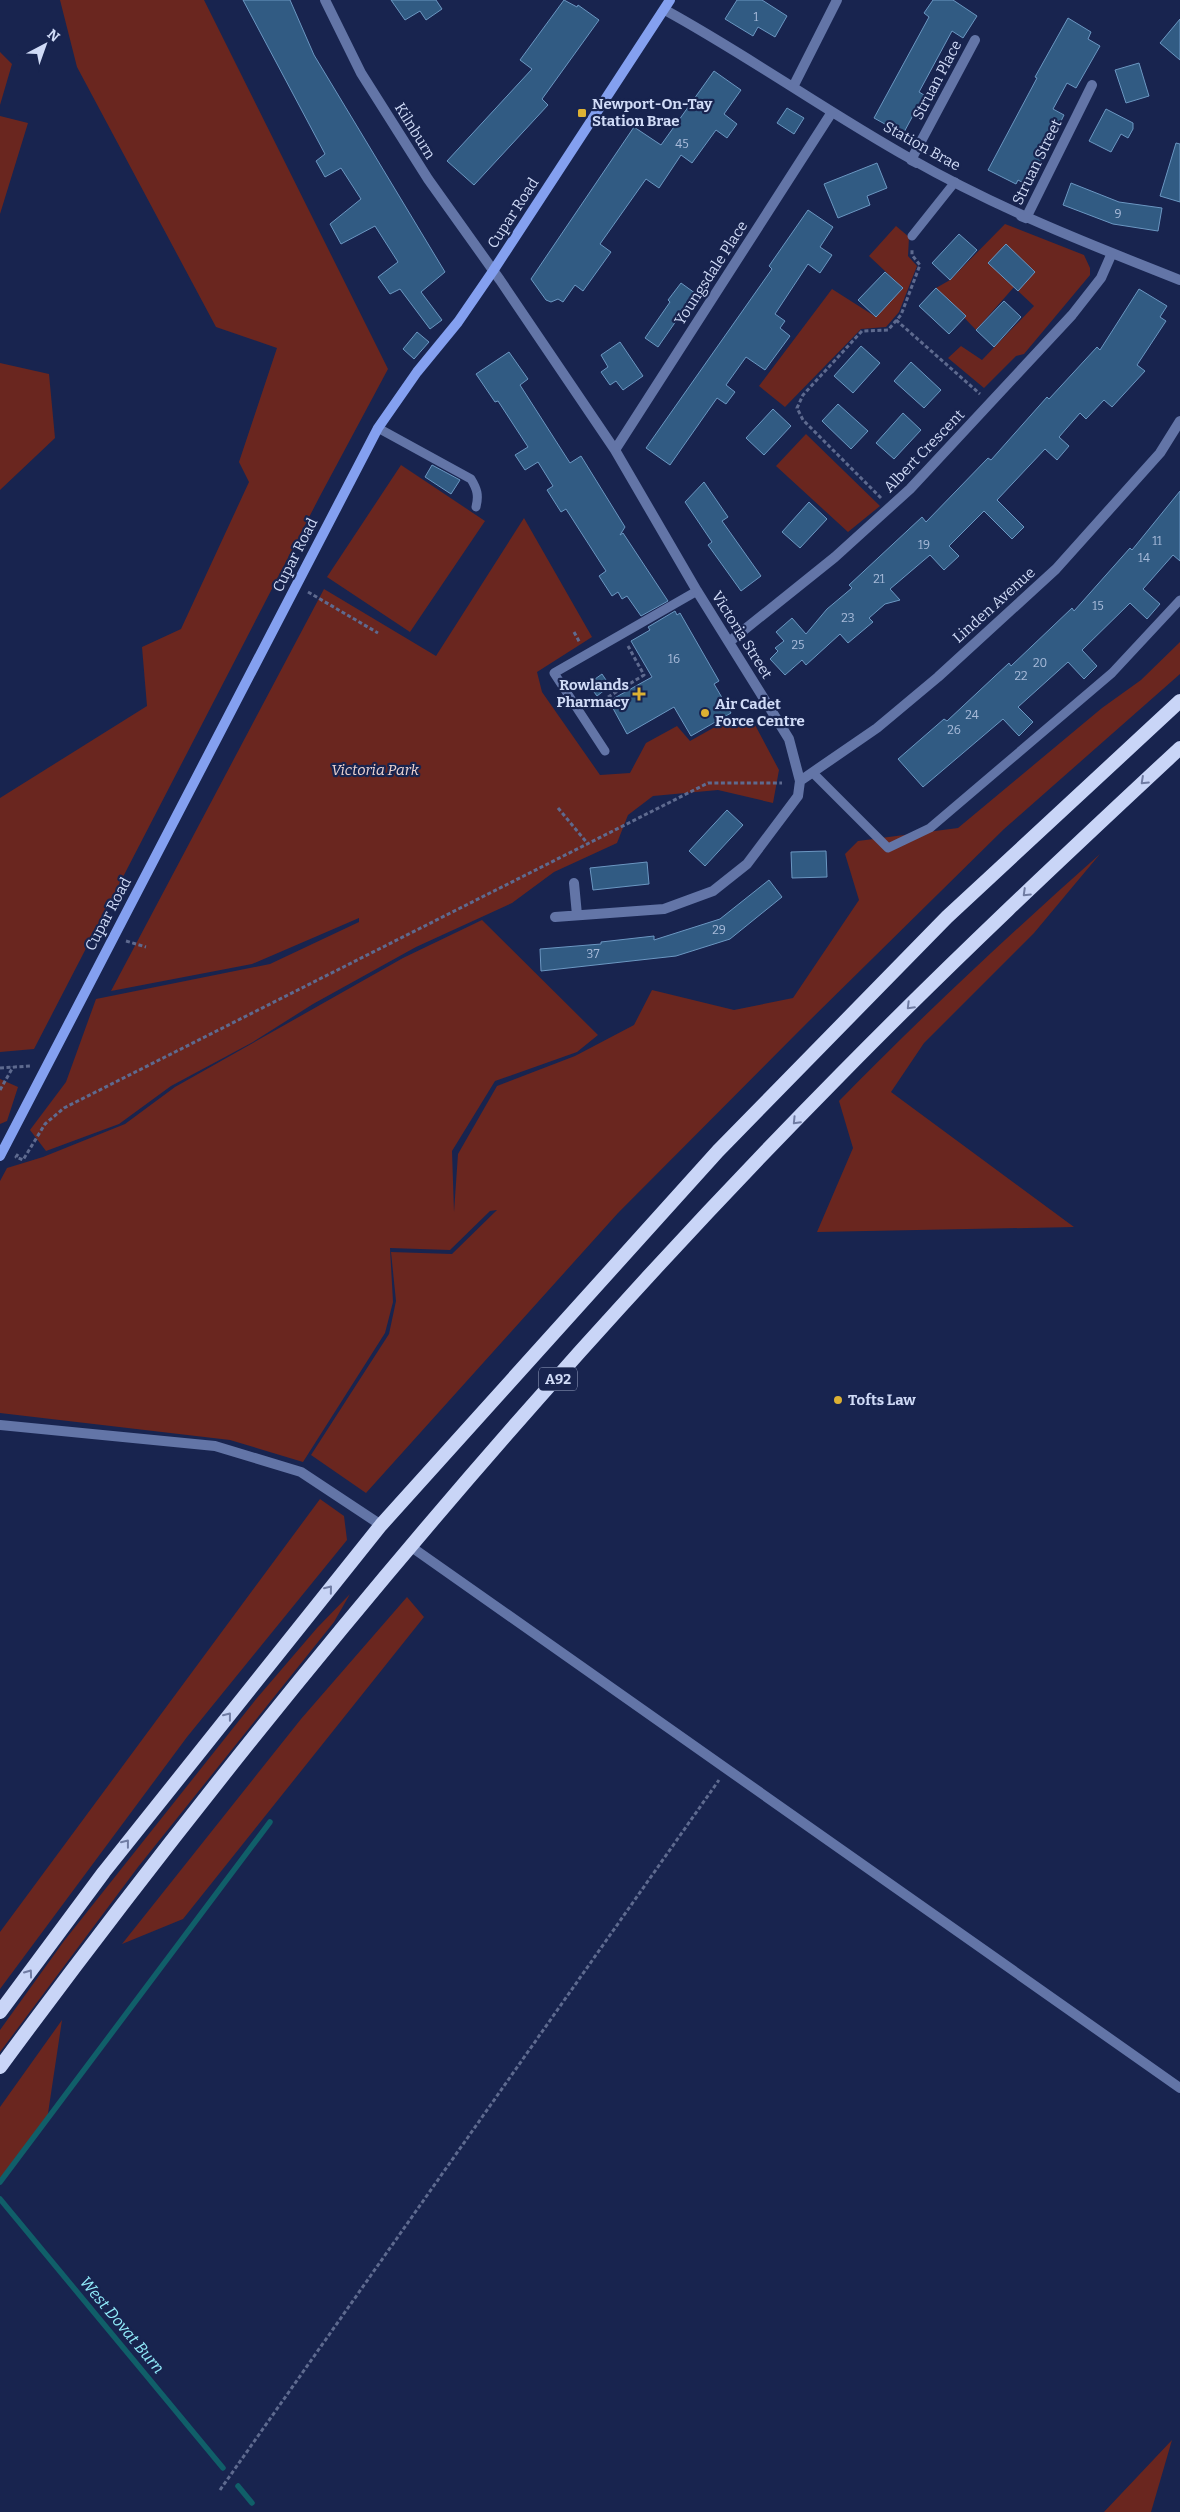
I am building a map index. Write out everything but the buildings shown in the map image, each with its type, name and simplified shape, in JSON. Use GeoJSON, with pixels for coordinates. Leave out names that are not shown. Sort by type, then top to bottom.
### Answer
{"type":"FeatureCollection","features":[{"type":"Feature","properties":{"kind":"highway","name":"A92"},"geometry":{"type":"LineString","coordinates":[[0,2012],[104,1872],[382,1525],[718,1151],[947,917],[1180,701]]}},
{"type":"Feature","properties":{"kind":"highway","name":"A92"},"geometry":{"type":"LineString","coordinates":[[0,2067],[119,1907],[287,1694],[410,1546],[671,1252],[839,1076],[976,941],[1180,748]]}},
{"type":"Feature","properties":{"kind":"main road","name":"Cupar Road"},"geometry":{"type":"LineString","coordinates":[[0,1156],[378,428],[416,372],[458,322],[493,271],[670,0]]}},
{"type":"Feature","properties":{"kind":"street","name":"Kilnburn"},"geometry":{"type":"LineString","coordinates":[[325,0],[361,73],[428,179],[493,271]]}},
{"type":"Feature","properties":{"kind":"street"},"geometry":{"type":"LineString","coordinates":[[793,87],[837,0]]}},
{"type":"Feature","properties":{"kind":"street","name":"Station Brae"},"geometry":{"type":"LineString","coordinates":[[665,10],[911,160],[1026,218],[1180,280]]}},
{"type":"Feature","properties":{"kind":"street","name":"Struan Place"},"geometry":{"type":"LineString","coordinates":[[911,160],[975,40]]}},
{"type":"Feature","properties":{"kind":"street","name":"Struan Street"},"geometry":{"type":"LineString","coordinates":[[911,160],[1026,218],[1092,84]]}},
{"type":"Feature","properties":{"kind":"street","name":"Youngsdale Place"},"geometry":{"type":"LineString","coordinates":[[615,450],[832,112]]}},
{"type":"Feature","properties":{"kind":"street","name":"Albert Crescent"},"geometry":{"type":"LineString","coordinates":[[729,642],[834,557],[910,490],[1072,315],[1101,278],[1112,253]]}},
{"type":"Feature","properties":{"kind":"street","name":"Victoria Street"},"geometry":{"type":"LineString","coordinates":[[493,271],[615,450],[697,591],[789,739],[800,781]]}},
{"type":"Feature","properties":{"kind":"street","name":"Linden Avenue"},"geometry":{"type":"LineString","coordinates":[[800,781],[877,728],[938,677],[1056,569],[1160,453],[1180,422]]}},
{"type":"Feature","properties":{"kind":"street"},"geometry":{"type":"LineString","coordinates":[[555,917],[664,909],[713,891],[746,864],[798,796],[800,781]]}},
{"type":"Feature","properties":{"kind":"street"},"geometry":{"type":"LineString","coordinates":[[574,883],[577,915]]}},
{"type":"Feature","properties":{"kind":"street"},"geometry":{"type":"LineString","coordinates":[[0,1425],[215,1446],[300,1472],[382,1525]]}},
{"type":"Feature","properties":{"kind":"street"},"geometry":{"type":"LineString","coordinates":[[410,1546],[1180,2088]]}},
{"type":"Feature","properties":{"kind":"lane"},"geometry":{"type":"LineString","coordinates":[[912,236],[955,182]]}},
{"type":"Feature","properties":{"kind":"lane"},"geometry":{"type":"LineString","coordinates":[[378,428],[471,479],[476,488],[478,498],[476,507]]}},
{"type":"Feature","properties":{"kind":"lane"},"geometry":{"type":"LineString","coordinates":[[605,751],[554,673],[697,591]]}},
{"type":"Feature","properties":{"kind":"lane"},"geometry":{"type":"LineString","coordinates":[[813,772],[888,848],[930,828],[1112,673],[1180,600]]}},
{"type":"Feature","properties":{"kind":"path"},"geometry":{"type":"LineString","coordinates":[[890,507],[803,420],[797,408],[803,396],[862,331],[888,330],[901,315],[920,265],[912,255],[912,236]]}},
{"type":"Feature","properties":{"kind":"path"},"geometry":{"type":"LineString","coordinates":[[896,320],[990,403]]}},
{"type":"Feature","properties":{"kind":"path"},"geometry":{"type":"LineString","coordinates":[[296,586],[337,607],[378,633]]}},
{"type":"Feature","properties":{"kind":"path"},"geometry":{"type":"LineString","coordinates":[[608,696],[644,675],[625,641]]}},
{"type":"Feature","properties":{"kind":"path"},"geometry":{"type":"LineString","coordinates":[[16,1157],[23,1160],[45,1124],[64,1108],[708,783],[782,783]]}},
{"type":"Feature","properties":{"kind":"path"},"geometry":{"type":"LineString","coordinates":[[558,808],[588,844]]}},
{"type":"Feature","properties":{"kind":"path"},"geometry":{"type":"LineString","coordinates":[[113,938],[146,947]]}},
{"type":"Feature","properties":{"kind":"path"},"geometry":{"type":"LineString","coordinates":[[0,1090],[14,1066]]}},
{"type":"Feature","properties":{"kind":"path"},"geometry":{"type":"LineString","coordinates":[[0,1068],[46,1066]]}},
{"type":"Feature","properties":{"kind":"path"},"geometry":{"type":"LineString","coordinates":[[220,2490],[726,1769]]}},
{"type":"Feature","properties":{"kind":"green space"},"geometry":{"type":"Polygon","coordinates":[[[60,0],[204,0],[388,369],[320,496],[34,1049],[0,1052],[0,798],[147,706],[142,647],[181,629],[249,482],[239,462],[277,348],[216,327],[77,67],[60,0]]]}},
{"type":"Feature","properties":{"kind":"green space"},"geometry":{"type":"Polygon","coordinates":[[[0,52],[12,64],[0,105],[0,52]]]}},
{"type":"Feature","properties":{"kind":"green space"},"geometry":{"type":"Polygon","coordinates":[[[0,116],[28,123],[0,214],[0,116]]]}},
{"type":"Feature","properties":{"kind":"green space"},"geometry":{"type":"Polygon","coordinates":[[[1005,224],[1084,255],[1090,268],[1090,275],[1024,354],[1016,356],[984,388],[948,358],[961,346],[982,360],[1034,306],[1018,291],[1035,272],[1006,245],[1014,287],[976,330],[936,288],[950,280],[1005,224]]]}},
{"type":"Feature","properties":{"kind":"green space"},"geometry":{"type":"Polygon","coordinates":[[[896,226],[909,237],[908,256],[917,266],[899,312],[886,327],[861,329],[785,407],[759,386],[832,289],[876,317],[903,288],[869,256],[896,226]]]}},
{"type":"Feature","properties":{"kind":"green space"},"geometry":{"type":"Polygon","coordinates":[[[0,363],[49,374],[55,438],[0,490],[0,363]]]}},
{"type":"Feature","properties":{"kind":"green space"},"geometry":{"type":"Polygon","coordinates":[[[806,434],[880,506],[848,532],[776,466],[806,434]]]}},
{"type":"Feature","properties":{"kind":"green space"},"geometry":{"type":"Polygon","coordinates":[[[401,465],[485,521],[410,632],[327,577],[401,465]]]}},
{"type":"Feature","properties":{"kind":"green space","name":"Victoria Park"},"geometry":{"type":"Polygon","coordinates":[[[524,518],[592,637],[537,672],[542,692],[600,775],[630,773],[646,743],[677,726],[690,741],[722,723],[754,723],[779,770],[773,803],[718,790],[653,796],[628,815],[617,843],[554,872],[512,903],[416,947],[313,1004],[253,1042],[171,1086],[119,1124],[46,1151],[30,1130],[66,1082],[96,999],[270,964],[359,922],[359,918],[252,964],[111,991],[324,589],[436,656],[524,518]]]}},
{"type":"Feature","properties":{"kind":"green space"},"geometry":{"type":"Polygon","coordinates":[[[1180,642],[1180,674],[1004,829],[618,1213],[366,1493],[311,1455],[389,1334],[396,1301],[391,1252],[452,1254],[497,1210],[490,1211],[450,1250],[390,1248],[393,1302],[385,1333],[303,1462],[230,1440],[0,1413],[0,1181],[7,1168],[43,1157],[125,1124],[175,1087],[403,958],[482,920],[598,1035],[577,1052],[495,1081],[452,1151],[454,1212],[458,1154],[497,1086],[575,1056],[634,1025],[652,990],[734,1010],[793,998],[859,900],[845,854],[858,841],[958,828],[1102,708],[1141,680],[1180,642]]]}},
{"type":"Feature","properties":{"kind":"green space"},"geometry":{"type":"Polygon","coordinates":[[[1100,854],[1034,933],[924,1043],[891,1092],[1074,1227],[817,1232],[853,1148],[839,1101],[967,975],[1100,854]]]}},
{"type":"Feature","properties":{"kind":"green space"},"geometry":{"type":"Polygon","coordinates":[[[0,1079],[18,1087],[7,1121],[0,1124],[0,1079]]]}},
{"type":"Feature","properties":{"kind":"green space"},"geometry":{"type":"Polygon","coordinates":[[[320,1499],[344,1516],[347,1540],[187,1737],[0,1989],[0,1932],[320,1499]]]}},
{"type":"Feature","properties":{"kind":"green space"},"geometry":{"type":"Polygon","coordinates":[[[350,1594],[334,1622],[138,1867],[0,2052],[0,2030],[64,1941],[257,1698],[317,1628],[350,1594]]]}},
{"type":"Feature","properties":{"kind":"green space"},"geometry":{"type":"Polygon","coordinates":[[[407,1597],[424,1617],[183,1919],[122,1944],[301,1719],[407,1597]]]}},
{"type":"Feature","properties":{"kind":"green space"},"geometry":{"type":"Polygon","coordinates":[[[62,2020],[47,2120],[0,2185],[0,2107],[62,2020]]]}},
{"type":"Feature","properties":{"kind":"green space"},"geometry":{"type":"Polygon","coordinates":[[[1172,2440],[1151,2512],[1104,2512],[1172,2440]]]}},
{"type":"Feature","properties":{"kind":"waterway"},"geometry":{"type":"LineString","coordinates":[[0,2182],[270,1822]]}},
{"type":"Feature","properties":{"kind":"waterway","name":"West Dovat Burn"},"geometry":{"type":"LineString","coordinates":[[0,2199],[223,2468]]}},
{"type":"Feature","properties":{"kind":"waterway","name":"West Dovat Burn"},"geometry":{"type":"LineString","coordinates":[[238,2486],[252,2503]]}},
{"type":"Feature","properties":{"kind":"place","name":"Newport-On-Tay Station Brae"},"geometry":{"type":"Point","coordinates":[582,113]}},
{"type":"Feature","properties":{"kind":"place","name":"Rowlands Pharmacy"},"geometry":{"type":"Point","coordinates":[639,694]}},
{"type":"Feature","properties":{"kind":"place","name":"Air Cadet Force Centre"},"geometry":{"type":"Point","coordinates":[705,713]}},
{"type":"Feature","properties":{"kind":"place","name":"Tofts Law"},"geometry":{"type":"Point","coordinates":[838,1400]}}]}
